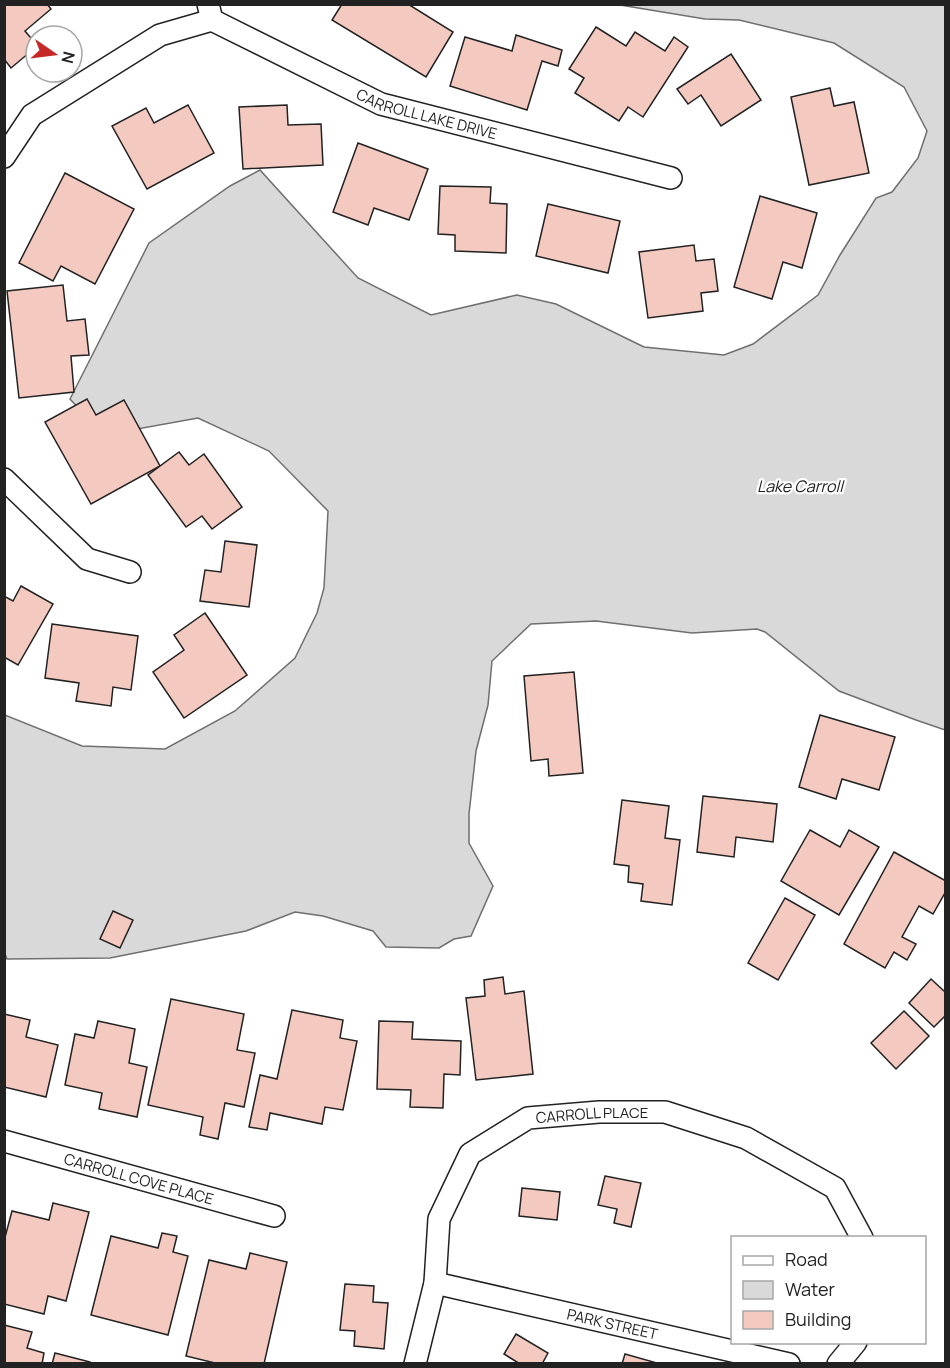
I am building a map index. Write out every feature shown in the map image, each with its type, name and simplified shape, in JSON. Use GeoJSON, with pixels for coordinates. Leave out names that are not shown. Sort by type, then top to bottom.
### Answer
{"type":"FeatureCollection","features":[{"type":"Feature","properties":{"kind":"street"},"geometry":{"type":"LineString","coordinates":[[4,157],[33,115],[160,35],[210,12]]}},
{"type":"Feature","properties":{"kind":"street","name":"CARROLL LAKE DRIVE"},"geometry":{"type":"LineString","coordinates":[[210,12],[381,104],[671,178]]}},
{"type":"Feature","properties":{"kind":"street"},"geometry":{"type":"LineString","coordinates":[[4,479],[87,559],[130,572]]}},
{"type":"Feature","properties":{"kind":"street","name":"CARROLL PLACE"},"geometry":{"type":"LineString","coordinates":[[415,1364],[435,1283],[440,1219],[470,1154],[528,1118],[599,1112],[664,1112],[746,1138],[835,1188],[861,1236]]}},
{"type":"Feature","properties":{"kind":"street","name":"CARROLL COVE PLACE"},"geometry":{"type":"LineString","coordinates":[[4,1141],[274,1216]]}},
{"type":"Feature","properties":{"kind":"street","name":"PARK STREET"},"geometry":{"type":"LineString","coordinates":[[435,1283],[705,1354],[789,1364]]}},
{"type":"Feature","properties":{"kind":"street"},"geometry":{"type":"LineString","coordinates":[[838,1364],[854,1344]]}},
{"type":"Feature","properties":{"kind":"water","name":"Lake Carroll"},"geometry":{"type":"Polygon","coordinates":[[[620,5],[945,5],[945,730],[839,691],[765,632],[757,629],[692,633],[596,621],[531,624],[492,661],[488,705],[476,751],[469,814],[469,843],[493,886],[471,936],[454,939],[439,948],[386,947],[373,931],[323,916],[295,912],[246,931],[110,958],[7,959],[5,954],[5,715],[82,746],[165,749],[235,711],[295,658],[317,613],[324,588],[328,511],[269,451],[198,418],[104,435],[70,399],[149,243],[230,186],[260,170],[358,278],[431,315],[517,295],[556,304],[644,347],[724,355],[753,344],[818,295],[876,198],[892,192],[918,158],[927,131],[904,87],[834,43],[739,20],[705,19],[620,5]]]}},
{"type":"Feature","properties":{"kind":"building"},"geometry":{"type":"Polygon","coordinates":[[[4,4],[47,4],[51,9],[33,24],[24,24],[24,57],[11,68],[4,59],[4,4]]]}},
{"type":"Feature","properties":{"kind":"building"},"geometry":{"type":"Polygon","coordinates":[[[342,4],[408,4],[453,32],[426,77],[332,20],[342,4]]]}},
{"type":"Feature","properties":{"kind":"building"},"geometry":{"type":"Polygon","coordinates":[[[596,27],[626,46],[635,32],[665,51],[674,37],[688,47],[643,117],[628,107],[619,121],[575,93],[584,78],[569,69],[596,27]]]}},
{"type":"Feature","properties":{"kind":"building"},"geometry":{"type":"Polygon","coordinates":[[[516,35],[562,50],[558,66],[542,61],[527,110],[450,86],[465,37],[512,51],[516,35]]]}},
{"type":"Feature","properties":{"kind":"building"},"geometry":{"type":"Polygon","coordinates":[[[731,54],[761,100],[721,126],[701,95],[688,104],[677,89],[731,54]]]}},
{"type":"Feature","properties":{"kind":"building"},"geometry":{"type":"Polygon","coordinates":[[[830,88],[834,106],[854,102],[869,173],[809,185],[791,97],[830,88]]]}},
{"type":"Feature","properties":{"kind":"building"},"geometry":{"type":"Polygon","coordinates":[[[188,105],[214,153],[147,189],[112,126],[146,108],[154,123],[188,105]]]}},
{"type":"Feature","properties":{"kind":"building"},"geometry":{"type":"Polygon","coordinates":[[[287,105],[288,125],[321,124],[323,165],[243,169],[239,107],[287,105]]]}},
{"type":"Feature","properties":{"kind":"building"},"geometry":{"type":"Polygon","coordinates":[[[358,143],[428,169],[409,220],[374,208],[368,225],[333,212],[358,143]]]}},
{"type":"Feature","properties":{"kind":"building"},"geometry":{"type":"Polygon","coordinates":[[[65,173],[134,209],[95,284],[61,266],[53,281],[19,263],[65,173]]]}},
{"type":"Feature","properties":{"kind":"building"},"geometry":{"type":"Polygon","coordinates":[[[440,186],[491,187],[490,203],[507,204],[506,253],[455,251],[455,235],[438,234],[440,186]]]}},
{"type":"Feature","properties":{"kind":"building"},"geometry":{"type":"Polygon","coordinates":[[[760,196],[817,213],[802,268],[783,262],[772,299],[734,287],[760,196]]]}},
{"type":"Feature","properties":{"kind":"building"},"geometry":{"type":"Polygon","coordinates":[[[548,204],[620,221],[608,273],[536,256],[548,204]]]}},
{"type":"Feature","properties":{"kind":"building"},"geometry":{"type":"Polygon","coordinates":[[[694,245],[696,261],[714,259],[718,291],[701,293],[703,311],[648,318],[639,252],[694,245]]]}},
{"type":"Feature","properties":{"kind":"building"},"geometry":{"type":"Polygon","coordinates":[[[63,285],[67,321],[85,319],[89,355],[71,356],[74,392],[19,398],[7,291],[63,285]]]}},
{"type":"Feature","properties":{"kind":"building"},"geometry":{"type":"Polygon","coordinates":[[[87,399],[96,415],[124,400],[160,466],[91,504],[45,422],[87,399]]]}},
{"type":"Feature","properties":{"kind":"building"},"geometry":{"type":"Polygon","coordinates":[[[179,452],[189,465],[204,454],[242,507],[212,529],[202,516],[186,527],[148,475],[179,452]]]}},
{"type":"Feature","properties":{"kind":"building"},"geometry":{"type":"Polygon","coordinates":[[[225,541],[257,545],[249,607],[200,601],[205,570],[221,572],[225,541]]]}},
{"type":"Feature","properties":{"kind":"building"},"geometry":{"type":"Polygon","coordinates":[[[21,586],[53,604],[18,665],[4,657],[4,596],[13,601],[21,586]]]}},
{"type":"Feature","properties":{"kind":"building"},"geometry":{"type":"Polygon","coordinates":[[[205,613],[247,675],[184,718],[153,672],[184,650],[174,635],[205,613]]]}},
{"type":"Feature","properties":{"kind":"building"},"geometry":{"type":"Polygon","coordinates":[[[52,624],[138,636],[131,690],[113,687],[111,706],[76,701],[79,683],[45,678],[52,624]]]}},
{"type":"Feature","properties":{"kind":"building"},"geometry":{"type":"Polygon","coordinates":[[[574,672],[583,773],[549,776],[548,759],[531,761],[524,676],[574,672]]]}},
{"type":"Feature","properties":{"kind":"building"},"geometry":{"type":"Polygon","coordinates":[[[820,715],[895,737],[879,790],[842,779],[836,799],[799,787],[820,715]]]}},
{"type":"Feature","properties":{"kind":"building"},"geometry":{"type":"Polygon","coordinates":[[[703,796],[777,804],[773,842],[736,837],[734,857],[697,852],[703,796]]]}},
{"type":"Feature","properties":{"kind":"building"},"geometry":{"type":"Polygon","coordinates":[[[622,800],[669,806],[665,838],[680,840],[672,905],[641,901],[643,884],[628,882],[629,866],[614,864],[622,800]]]}},
{"type":"Feature","properties":{"kind":"building"},"geometry":{"type":"Polygon","coordinates":[[[810,830],[840,847],[849,830],[879,847],[839,915],[781,881],[810,830]]]}},
{"type":"Feature","properties":{"kind":"building"},"geometry":{"type":"Polygon","coordinates":[[[894,852],[946,881],[946,891],[933,914],[919,906],[902,937],[916,944],[907,960],[894,952],[885,968],[844,944],[894,852]]]}},
{"type":"Feature","properties":{"kind":"building"},"geometry":{"type":"Polygon","coordinates":[[[785,898],[815,915],[778,980],[748,963],[785,898]]]}},
{"type":"Feature","properties":{"kind":"building"},"geometry":{"type":"Polygon","coordinates":[[[113,911],[133,920],[120,948],[100,939],[113,911]]]}},
{"type":"Feature","properties":{"kind":"building"},"geometry":{"type":"Polygon","coordinates":[[[503,977],[505,994],[524,991],[533,1074],[476,1080],[466,998],[485,996],[484,980],[503,977]]]}},
{"type":"Feature","properties":{"kind":"building"},"geometry":{"type":"Polygon","coordinates":[[[931,979],[944,991],[946,989],[946,1015],[934,1027],[909,1003],[931,979]]]}},
{"type":"Feature","properties":{"kind":"building"},"geometry":{"type":"Polygon","coordinates":[[[171,999],[244,1014],[237,1050],[255,1053],[244,1107],[225,1103],[218,1139],[200,1135],[203,1117],[148,1105],[171,999]]]}},
{"type":"Feature","properties":{"kind":"building"},"geometry":{"type":"Polygon","coordinates":[[[292,1010],[343,1020],[340,1038],[357,1041],[343,1110],[325,1107],[322,1124],[270,1113],[267,1130],[249,1127],[260,1075],[277,1079],[292,1010]]]}},
{"type":"Feature","properties":{"kind":"building"},"geometry":{"type":"Polygon","coordinates":[[[904,1011],[929,1036],[896,1069],[871,1043],[904,1011]]]}},
{"type":"Feature","properties":{"kind":"building"},"geometry":{"type":"Polygon","coordinates":[[[4,1014],[30,1020],[26,1037],[58,1045],[46,1097],[4,1087],[4,1014]]]}},
{"type":"Feature","properties":{"kind":"building"},"geometry":{"type":"Polygon","coordinates":[[[98,1021],[135,1029],[129,1063],[147,1067],[137,1117],[99,1109],[102,1093],[65,1085],[75,1034],[94,1038],[98,1021]]]}},
{"type":"Feature","properties":{"kind":"building"},"geometry":{"type":"Polygon","coordinates":[[[379,1021],[413,1022],[412,1039],[461,1041],[460,1075],[444,1074],[443,1108],[410,1107],[411,1090],[377,1089],[379,1021]]]}},
{"type":"Feature","properties":{"kind":"building"},"geometry":{"type":"Polygon","coordinates":[[[605,1176],[641,1183],[631,1227],[614,1223],[617,1209],[598,1205],[605,1176]]]}},
{"type":"Feature","properties":{"kind":"building"},"geometry":{"type":"Polygon","coordinates":[[[522,1188],[560,1192],[557,1220],[519,1216],[522,1188]]]}},
{"type":"Feature","properties":{"kind":"building"},"geometry":{"type":"Polygon","coordinates":[[[53,1203],[89,1212],[66,1301],[48,1296],[44,1314],[4,1304],[4,1241],[12,1211],[49,1220],[53,1203]]]}},
{"type":"Feature","properties":{"kind":"building"},"geometry":{"type":"Polygon","coordinates":[[[162,1233],[177,1236],[173,1252],[188,1256],[168,1335],[91,1315],[111,1236],[158,1248],[162,1233]]]}},
{"type":"Feature","properties":{"kind":"building"},"geometry":{"type":"Polygon","coordinates":[[[250,1253],[287,1262],[264,1364],[219,1364],[186,1356],[209,1260],[246,1269],[250,1253]]]}},
{"type":"Feature","properties":{"kind":"building"},"geometry":{"type":"Polygon","coordinates":[[[345,1284],[374,1286],[373,1302],[388,1303],[384,1349],[354,1346],[355,1331],[340,1330],[345,1284]]]}},
{"type":"Feature","properties":{"kind":"building"},"geometry":{"type":"Polygon","coordinates":[[[4,1325],[32,1332],[27,1348],[44,1353],[42,1364],[4,1364],[4,1325]]]}},
{"type":"Feature","properties":{"kind":"building"},"geometry":{"type":"Polygon","coordinates":[[[516,1334],[548,1353],[542,1364],[520,1364],[504,1354],[516,1334]]]}},
{"type":"Feature","properties":{"kind":"building"},"geometry":{"type":"Polygon","coordinates":[[[55,1353],[90,1362],[89,1364],[52,1364],[55,1353]]]}},
{"type":"Feature","properties":{"kind":"building"},"geometry":{"type":"Polygon","coordinates":[[[625,1354],[657,1363],[657,1364],[622,1364],[625,1354]]]}}]}
